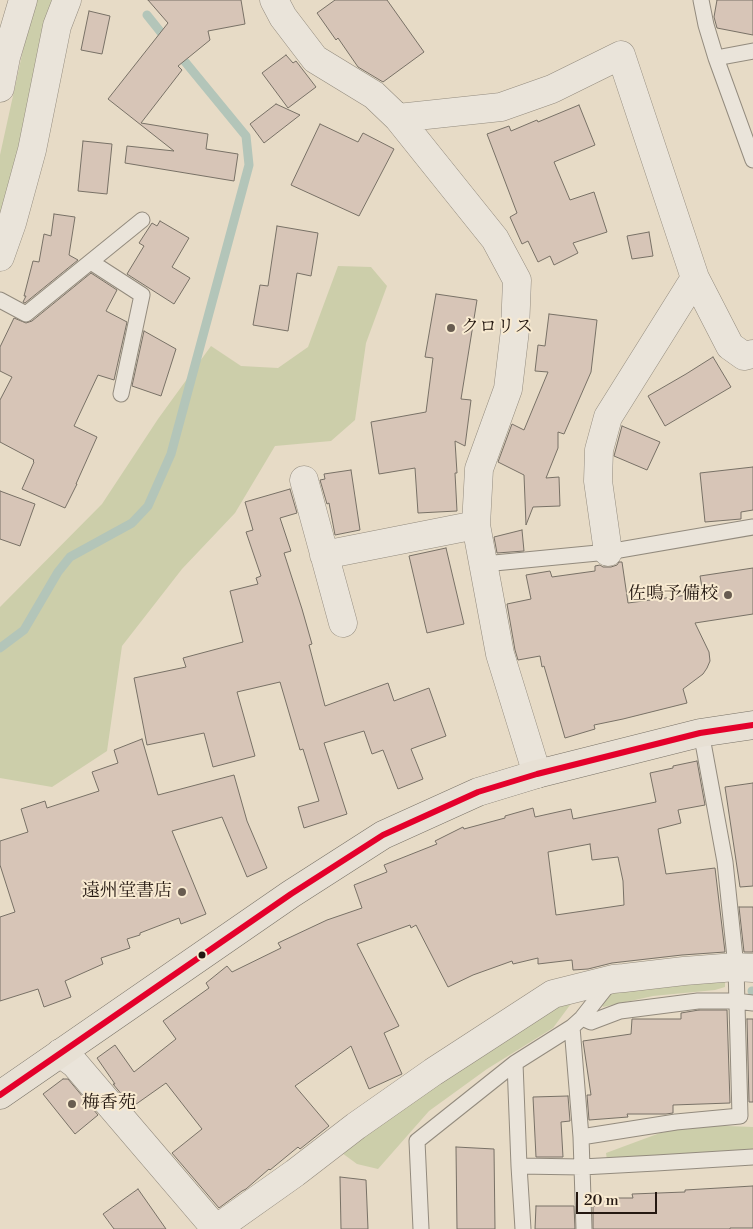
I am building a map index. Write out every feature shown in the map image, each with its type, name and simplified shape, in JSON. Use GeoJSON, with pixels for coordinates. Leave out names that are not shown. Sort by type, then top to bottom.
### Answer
{"type":"FeatureCollection","features":[{"type":"Feature","properties":{"kind":"highway"},"geometry":{"type":"LineString","coordinates":[[0,1095],[292,894],[383,835],[478,792],[537,774],[700,733],[753,725]]}},
{"type":"Feature","properties":{"kind":"street"},"geometry":{"type":"LineString","coordinates":[[0,88],[6,57],[23,0]]}},
{"type":"Feature","properties":{"kind":"street"},"geometry":{"type":"LineString","coordinates":[[0,257],[12,223],[29,160],[57,26],[67,0]]}},
{"type":"Feature","properties":{"kind":"street"},"geometry":{"type":"LineString","coordinates":[[274,0],[283,17],[315,59],[374,95],[398,118],[495,239],[517,280],[515,330],[508,389],[479,469],[476,526],[500,654],[537,774]]}},
{"type":"Feature","properties":{"kind":"street"},"geometry":{"type":"LineString","coordinates":[[398,118],[501,106],[552,90],[621,55],[695,278],[730,346],[744,356],[753,354]]}},
{"type":"Feature","properties":{"kind":"street"},"geometry":{"type":"LineString","coordinates":[[608,552],[598,481],[598,450],[608,417],[695,278]]}},
{"type":"Feature","properties":{"kind":"street"},"geometry":{"type":"LineString","coordinates":[[304,480],[343,623]]}},
{"type":"Feature","properties":{"kind":"street"},"geometry":{"type":"LineString","coordinates":[[324,555],[476,526]]}},
{"type":"Feature","properties":{"kind":"street"},"geometry":{"type":"LineString","coordinates":[[60,1053],[75,1064],[216,1229],[433,1072],[553,994],[613,979],[684,971],[744,968]]}},
{"type":"Feature","properties":{"kind":"lane"},"geometry":{"type":"LineString","coordinates":[[701,0],[706,26],[716,58],[753,160]]}},
{"type":"Feature","properties":{"kind":"lane"},"geometry":{"type":"LineString","coordinates":[[716,58],[753,51]]}},
{"type":"Feature","properties":{"kind":"lane"},"geometry":{"type":"LineString","coordinates":[[0,300],[26,314],[142,220]]}},
{"type":"Feature","properties":{"kind":"lane"},"geometry":{"type":"LineString","coordinates":[[90,262],[142,295],[121,394]]}},
{"type":"Feature","properties":{"kind":"lane"},"geometry":{"type":"LineString","coordinates":[[484,564],[608,552],[753,527]]}},
{"type":"Feature","properties":{"kind":"lane"},"geometry":{"type":"LineString","coordinates":[[581,1136],[676,1122],[747,1117],[736,1001],[744,968],[700,733]]}},
{"type":"Feature","properties":{"kind":"lane"},"geometry":{"type":"LineString","coordinates":[[421,1229],[417,1141],[515,1063],[577,1023],[613,979]]}},
{"type":"Feature","properties":{"kind":"lane"},"geometry":{"type":"LineString","coordinates":[[577,1023],[591,1022],[620,1012],[698,1000],[753,1003]]}},
{"type":"Feature","properties":{"kind":"lane"},"geometry":{"type":"LineString","coordinates":[[577,1023],[584,1229]]}},
{"type":"Feature","properties":{"kind":"lane"},"geometry":{"type":"LineString","coordinates":[[515,1063],[523,1229]]}},
{"type":"Feature","properties":{"kind":"lane"},"geometry":{"type":"LineString","coordinates":[[519,1166],[582,1167],[753,1157]]}},
{"type":"Feature","properties":{"kind":"green space"},"geometry":{"type":"Polygon","coordinates":[[[34,0],[52,0],[39,50],[18,154],[0,221],[0,155],[34,0]]]}},
{"type":"Feature","properties":{"kind":"green space"},"geometry":{"type":"Polygon","coordinates":[[[338,266],[371,267],[387,286],[366,343],[355,420],[331,441],[275,446],[235,513],[182,569],[122,646],[107,751],[52,787],[0,778],[0,607],[102,504],[158,419],[211,346],[241,366],[278,368],[308,347],[338,266]]]}},
{"type":"Feature","properties":{"kind":"green space"},"geometry":{"type":"Polygon","coordinates":[[[725,981],[725,987],[715,990],[653,996],[603,1007],[600,1000],[623,984],[725,981]]]}},
{"type":"Feature","properties":{"kind":"green space"},"geometry":{"type":"Polygon","coordinates":[[[576,997],[553,1028],[487,1069],[429,1111],[378,1169],[357,1164],[342,1153],[460,1062],[576,997]]]}},
{"type":"Feature","properties":{"kind":"green space"},"geometry":{"type":"Polygon","coordinates":[[[701,1125],[753,1127],[753,1150],[650,1159],[607,1160],[606,1153],[660,1133],[701,1125]]]}},
{"type":"Feature","properties":{"kind":"building"},"geometry":{"type":"Polygon","coordinates":[[[148,0],[241,0],[245,24],[208,31],[210,40],[178,66],[182,70],[141,123],[208,134],[206,149],[238,154],[234,181],[125,163],[127,146],[174,151],[108,99],[168,23],[148,0]]]}},
{"type":"Feature","properties":{"kind":"building"},"geometry":{"type":"Polygon","coordinates":[[[335,0],[387,0],[424,52],[383,82],[358,67],[338,38],[336,40],[317,13],[335,0]]]}},
{"type":"Feature","properties":{"kind":"building"},"geometry":{"type":"Polygon","coordinates":[[[717,0],[753,0],[753,35],[717,28],[714,17],[717,0]]]}},
{"type":"Feature","properties":{"kind":"building"},"geometry":{"type":"Polygon","coordinates":[[[89,11],[110,16],[102,54],[81,50],[89,11]]]}},
{"type":"Feature","properties":{"kind":"building"},"geometry":{"type":"Polygon","coordinates":[[[286,55],[293,63],[296,61],[316,87],[288,108],[262,73],[286,55]]]}},
{"type":"Feature","properties":{"kind":"building"},"geometry":{"type":"Polygon","coordinates":[[[276,104],[300,115],[264,143],[250,124],[276,104]]]}},
{"type":"Feature","properties":{"kind":"building"},"geometry":{"type":"Polygon","coordinates":[[[579,105],[595,145],[554,162],[570,200],[594,192],[607,232],[573,243],[578,253],[554,265],[550,256],[538,262],[528,241],[522,244],[510,217],[517,213],[487,134],[509,126],[511,131],[579,105]]]}},
{"type":"Feature","properties":{"kind":"building"},"geometry":{"type":"Polygon","coordinates":[[[320,124],[358,142],[363,133],[394,149],[359,216],[291,185],[320,124]]]}},
{"type":"Feature","properties":{"kind":"building"},"geometry":{"type":"Polygon","coordinates":[[[83,141],[112,144],[107,194],[78,191],[83,141]]]}},
{"type":"Feature","properties":{"kind":"building"},"geometry":{"type":"Polygon","coordinates":[[[54,214],[75,217],[69,255],[78,260],[25,303],[23,302],[26,296],[24,296],[33,261],[39,262],[44,234],[51,236],[54,214]]]}},
{"type":"Feature","properties":{"kind":"building"},"geometry":{"type":"Polygon","coordinates":[[[160,221],[189,238],[172,267],[190,278],[174,304],[127,274],[144,246],[139,243],[152,223],[157,226],[160,221]]]}},
{"type":"Feature","properties":{"kind":"building"},"geometry":{"type":"Polygon","coordinates":[[[277,226],[318,233],[311,276],[297,273],[288,331],[253,325],[260,285],[268,286],[277,226]]]}},
{"type":"Feature","properties":{"kind":"building"},"geometry":{"type":"Polygon","coordinates":[[[649,232],[653,256],[632,259],[627,236],[649,232]]]}},
{"type":"Feature","properties":{"kind":"building"},"geometry":{"type":"Polygon","coordinates":[[[91,273],[117,290],[106,311],[127,322],[114,380],[98,375],[74,426],[97,437],[65,508],[22,489],[34,460],[0,442],[0,400],[12,377],[0,371],[0,347],[14,318],[26,323],[32,321],[91,273]]]}},
{"type":"Feature","properties":{"kind":"building"},"geometry":{"type":"Polygon","coordinates":[[[436,294],[477,300],[461,399],[471,400],[465,446],[455,441],[457,511],[418,513],[415,468],[379,474],[371,422],[426,412],[433,358],[425,357],[436,294]]]}},
{"type":"Feature","properties":{"kind":"building"},"geometry":{"type":"Polygon","coordinates":[[[549,314],[597,320],[591,372],[564,434],[558,432],[558,448],[546,478],[559,477],[560,506],[533,507],[526,525],[524,475],[498,462],[512,424],[524,430],[548,372],[535,371],[538,345],[545,346],[549,314]]]}},
{"type":"Feature","properties":{"kind":"building"},"geometry":{"type":"Polygon","coordinates":[[[144,331],[176,349],[161,396],[132,386],[144,331]]]}},
{"type":"Feature","properties":{"kind":"building"},"geometry":{"type":"Polygon","coordinates":[[[713,357],[731,387],[665,426],[648,396],[713,357]]]}},
{"type":"Feature","properties":{"kind":"building"},"geometry":{"type":"Polygon","coordinates":[[[622,426],[660,442],[647,470],[614,456],[622,426]]]}},
{"type":"Feature","properties":{"kind":"building"},"geometry":{"type":"Polygon","coordinates":[[[753,467],[753,510],[741,512],[741,519],[705,522],[700,473],[753,467]]]}},
{"type":"Feature","properties":{"kind":"building"},"geometry":{"type":"Polygon","coordinates":[[[351,470],[360,530],[335,535],[329,503],[327,504],[320,480],[325,479],[324,474],[351,470]]]}},
{"type":"Feature","properties":{"kind":"building"},"geometry":{"type":"Polygon","coordinates":[[[290,489],[297,513],[280,518],[291,551],[284,553],[312,644],[309,645],[325,706],[388,683],[394,701],[429,688],[446,736],[411,749],[423,779],[398,789],[383,750],[372,754],[364,731],[324,743],[347,814],[304,828],[298,807],[319,801],[303,749],[300,750],[280,682],[237,692],[255,756],[213,767],[204,733],[147,745],[134,678],[186,667],[183,658],[243,642],[230,591],[258,584],[256,578],[261,576],[246,532],[253,530],[245,502],[290,489]]]}},
{"type":"Feature","properties":{"kind":"building"},"geometry":{"type":"Polygon","coordinates":[[[0,491],[35,504],[20,546],[0,539],[0,491]]]}},
{"type":"Feature","properties":{"kind":"building"},"geometry":{"type":"Polygon","coordinates":[[[522,530],[524,551],[497,553],[494,537],[522,530]]]}},
{"type":"Feature","properties":{"kind":"building"},"geometry":{"type":"Polygon","coordinates":[[[446,548],[464,624],[427,633],[409,556],[446,548]]]}},
{"type":"Feature","properties":{"kind":"building"},"geometry":{"type":"Polygon","coordinates":[[[622,562],[628,603],[703,593],[700,576],[753,568],[753,614],[695,623],[709,652],[710,661],[703,674],[683,689],[687,703],[594,725],[595,729],[565,738],[540,656],[518,660],[507,604],[531,599],[526,575],[550,571],[552,577],[595,571],[595,566],[611,567],[622,562]]]}},
{"type":"Feature","properties":{"kind":"building"},"geometry":{"type":"Polygon","coordinates":[[[142,739],[158,795],[234,775],[247,821],[267,868],[247,877],[222,817],[172,831],[206,914],[181,924],[179,918],[127,939],[130,948],[101,958],[103,964],[65,981],[71,997],[44,1007],[38,989],[0,1001],[0,917],[15,912],[0,865],[0,841],[28,832],[21,809],[45,801],[47,808],[99,791],[92,772],[118,763],[114,750],[142,739]]]}},
{"type":"Feature","properties":{"kind":"building"},"geometry":{"type":"Polygon","coordinates":[[[697,761],[705,805],[678,810],[681,823],[658,829],[666,874],[715,868],[725,952],[612,963],[588,969],[573,970],[572,960],[538,964],[538,958],[513,964],[512,961],[473,975],[448,987],[416,925],[411,928],[410,925],[357,944],[399,1026],[384,1033],[402,1074],[369,1089],[351,1046],[295,1086],[329,1126],[300,1149],[298,1147],[219,1208],[172,1153],[202,1129],[166,1083],[132,1107],[113,1084],[115,1084],[97,1058],[115,1045],[134,1072],[176,1039],[163,1021],[209,988],[206,983],[227,966],[232,972],[281,948],[278,943],[327,920],[362,908],[354,885],[387,872],[384,865],[437,844],[435,841],[463,827],[464,829],[505,818],[505,816],[533,808],[535,817],[571,809],[573,819],[656,802],[650,773],[673,768],[673,766],[697,761]],[[590,844],[548,852],[556,915],[624,905],[623,881],[618,857],[592,860],[590,844]]]}},
{"type":"Feature","properties":{"kind":"building"},"geometry":{"type":"Polygon","coordinates":[[[753,783],[753,886],[740,887],[725,787],[753,783]]]}},
{"type":"Feature","properties":{"kind":"building"},"geometry":{"type":"Polygon","coordinates":[[[739,907],[753,907],[753,952],[744,952],[739,907]]]}},
{"type":"Feature","properties":{"kind":"building"},"geometry":{"type":"Polygon","coordinates":[[[699,1010],[727,1010],[730,1103],[673,1105],[673,1113],[627,1114],[628,1117],[589,1120],[587,1095],[591,1095],[583,1041],[631,1034],[632,1019],[681,1019],[681,1013],[699,1010]]]}},
{"type":"Feature","properties":{"kind":"building"},"geometry":{"type":"Polygon","coordinates":[[[747,1019],[753,1019],[753,1102],[749,1102],[747,1019]]]}},
{"type":"Feature","properties":{"kind":"building"},"geometry":{"type":"Polygon","coordinates":[[[63,1079],[68,1079],[98,1115],[75,1134],[43,1094],[63,1079]]]}},
{"type":"Feature","properties":{"kind":"building"},"geometry":{"type":"Polygon","coordinates":[[[568,1096],[570,1121],[561,1122],[563,1157],[536,1157],[533,1097],[568,1096]]]}},
{"type":"Feature","properties":{"kind":"building"},"geometry":{"type":"Polygon","coordinates":[[[456,1147],[494,1149],[495,1229],[457,1229],[456,1147]]]}},
{"type":"Feature","properties":{"kind":"building"},"geometry":{"type":"Polygon","coordinates":[[[340,1177],[366,1180],[368,1229],[341,1229],[340,1177]]]}},
{"type":"Feature","properties":{"kind":"building"},"geometry":{"type":"Polygon","coordinates":[[[753,1186],[753,1228],[593,1229],[595,1198],[633,1198],[632,1194],[685,1192],[685,1190],[753,1186]]]}},
{"type":"Feature","properties":{"kind":"building"},"geometry":{"type":"Polygon","coordinates":[[[138,1189],[166,1229],[114,1229],[103,1214],[138,1189]]]}},
{"type":"Feature","properties":{"kind":"building"},"geometry":{"type":"Polygon","coordinates":[[[536,1206],[574,1206],[575,1229],[535,1229],[536,1206]]]}},
{"type":"Feature","properties":{"kind":"waterway"},"geometry":{"type":"LineString","coordinates":[[147,15],[167,40]]}},
{"type":"Feature","properties":{"kind":"waterway"},"geometry":{"type":"LineString","coordinates":[[0,648],[24,630],[58,572],[70,557],[132,523],[148,506],[171,454],[249,165],[246,136],[177,52]]}},
{"type":"Feature","properties":{"kind":"transit line"},"geometry":{"type":"LineString","coordinates":[[0,1095],[291,894],[383,835],[478,792],[537,774],[700,733],[753,725]]}},
{"type":"Feature","properties":{"kind":"place","name":"クロリス"},"geometry":{"type":"Point","coordinates":[451,328]}},
{"type":"Feature","properties":{"kind":"place","name":"佐鳴予備校"},"geometry":{"type":"Point","coordinates":[728,595]}},
{"type":"Feature","properties":{"kind":"place","name":"遠州堂書店"},"geometry":{"type":"Point","coordinates":[182,892]}},
{"type":"Feature","properties":{"kind":"place","name":"梅香苑"},"geometry":{"type":"Point","coordinates":[72,1104]}}]}
